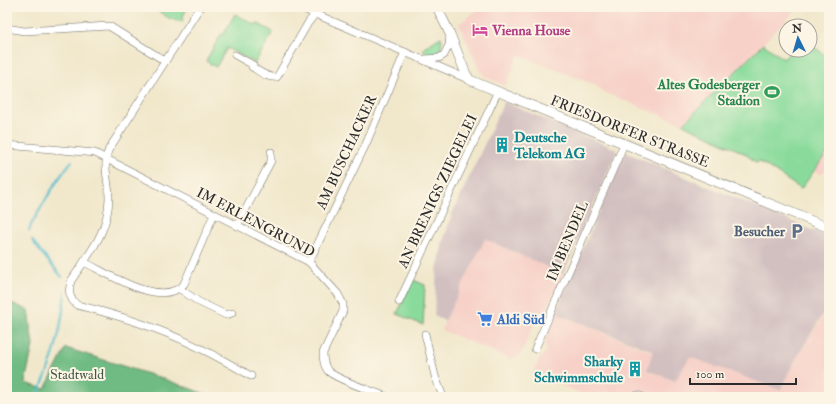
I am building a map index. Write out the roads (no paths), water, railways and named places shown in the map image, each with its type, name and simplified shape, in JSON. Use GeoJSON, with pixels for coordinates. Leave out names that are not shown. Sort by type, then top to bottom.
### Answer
{"type":"FeatureCollection","features":[{"type":"Feature","properties":{"kind":"street"},"geometry":{"type":"LineString","coordinates":[[200,7],[109,149],[106,159],[109,198],[100,237],[70,284],[69,295],[77,305],[128,319],[163,331],[199,347],[252,376]]}},
{"type":"Feature","properties":{"kind":"street","name":"FRIESDORFER STRASSE"},"geometry":{"type":"LineString","coordinates":[[299,7],[498,92],[829,228]]}},
{"type":"Feature","properties":{"kind":"street"},"geometry":{"type":"LineString","coordinates":[[437,7],[470,80]]}},
{"type":"Feature","properties":{"kind":"street"},"geometry":{"type":"LineString","coordinates":[[235,55],[253,65],[252,67],[268,76],[274,78],[277,77],[308,23],[315,14]]}},
{"type":"Feature","properties":{"kind":"street"},"geometry":{"type":"LineString","coordinates":[[7,28],[24,31],[109,26],[165,61]]}},
{"type":"Feature","properties":{"kind":"street"},"geometry":{"type":"LineString","coordinates":[[421,59],[431,59],[444,56],[449,45],[450,34]]}},
{"type":"Feature","properties":{"kind":"street","name":"AM BUSCHACKER"},"geometry":{"type":"LineString","coordinates":[[309,262],[366,144],[406,52]]}},
{"type":"Feature","properties":{"kind":"street","name":"AN BRENIGS ZIEGELEI"},"geometry":{"type":"LineString","coordinates":[[399,302],[498,92]]}},
{"type":"Feature","properties":{"kind":"street","name":"IM BENDEL"},"geometry":{"type":"LineString","coordinates":[[535,349],[624,144]]}},
{"type":"Feature","properties":{"kind":"street","name":"IM ERLENGRUND"},"geometry":{"type":"LineString","coordinates":[[7,145],[95,152],[309,262],[338,294],[343,304],[343,311],[323,353],[326,367],[332,374],[387,397]]}},
{"type":"Feature","properties":{"kind":"street"},"geometry":{"type":"LineString","coordinates":[[237,226],[271,161],[271,152]]}},
{"type":"Feature","properties":{"kind":"street"},"geometry":{"type":"LineString","coordinates":[[84,262],[148,292],[168,292],[180,289],[184,284],[214,214]]}},
{"type":"Feature","properties":{"kind":"street"},"geometry":{"type":"LineString","coordinates":[[180,289],[199,302],[226,315],[232,313]]}},
{"type":"Feature","properties":{"kind":"street"},"geometry":{"type":"LineString","coordinates":[[425,334],[435,376],[443,397]]}},
{"type":"Feature","properties":{"kind":"waterway"},"geometry":{"type":"LineString","coordinates":[[29,231],[50,192],[72,161]]}},
{"type":"Feature","properties":{"kind":"waterway"},"geometry":{"type":"LineString","coordinates":[[32,240],[62,277]]}},
{"type":"Feature","properties":{"kind":"waterway"},"geometry":{"type":"LineString","coordinates":[[36,397],[42,385],[56,346],[62,319],[65,292]]}},
{"type":"Feature","properties":{"kind":"place","name":"Vienna House"},"geometry":{"type":"Point","coordinates":[480,30]}},
{"type":"Feature","properties":{"kind":"place","name":"Altes Godesberger Stadion"},"geometry":{"type":"Point","coordinates":[772,92]}},
{"type":"Feature","properties":{"kind":"place","name":"Deutsche Telekom AG"},"geometry":{"type":"Point","coordinates":[502,145]}},
{"type":"Feature","properties":{"kind":"place","name":"Besucher"},"geometry":{"type":"Point","coordinates":[797,231]}},
{"type":"Feature","properties":{"kind":"place","name":"Aldi Süd"},"geometry":{"type":"Point","coordinates":[485,319]}},
{"type":"Feature","properties":{"kind":"place","name":"Sharky Schwimmschule"},"geometry":{"type":"Point","coordinates":[635,369]}},
{"type":"Feature","properties":{"kind":"park label","name":"Stadtwald"},"geometry":{"type":"Point","coordinates":[77,374]}}]}
